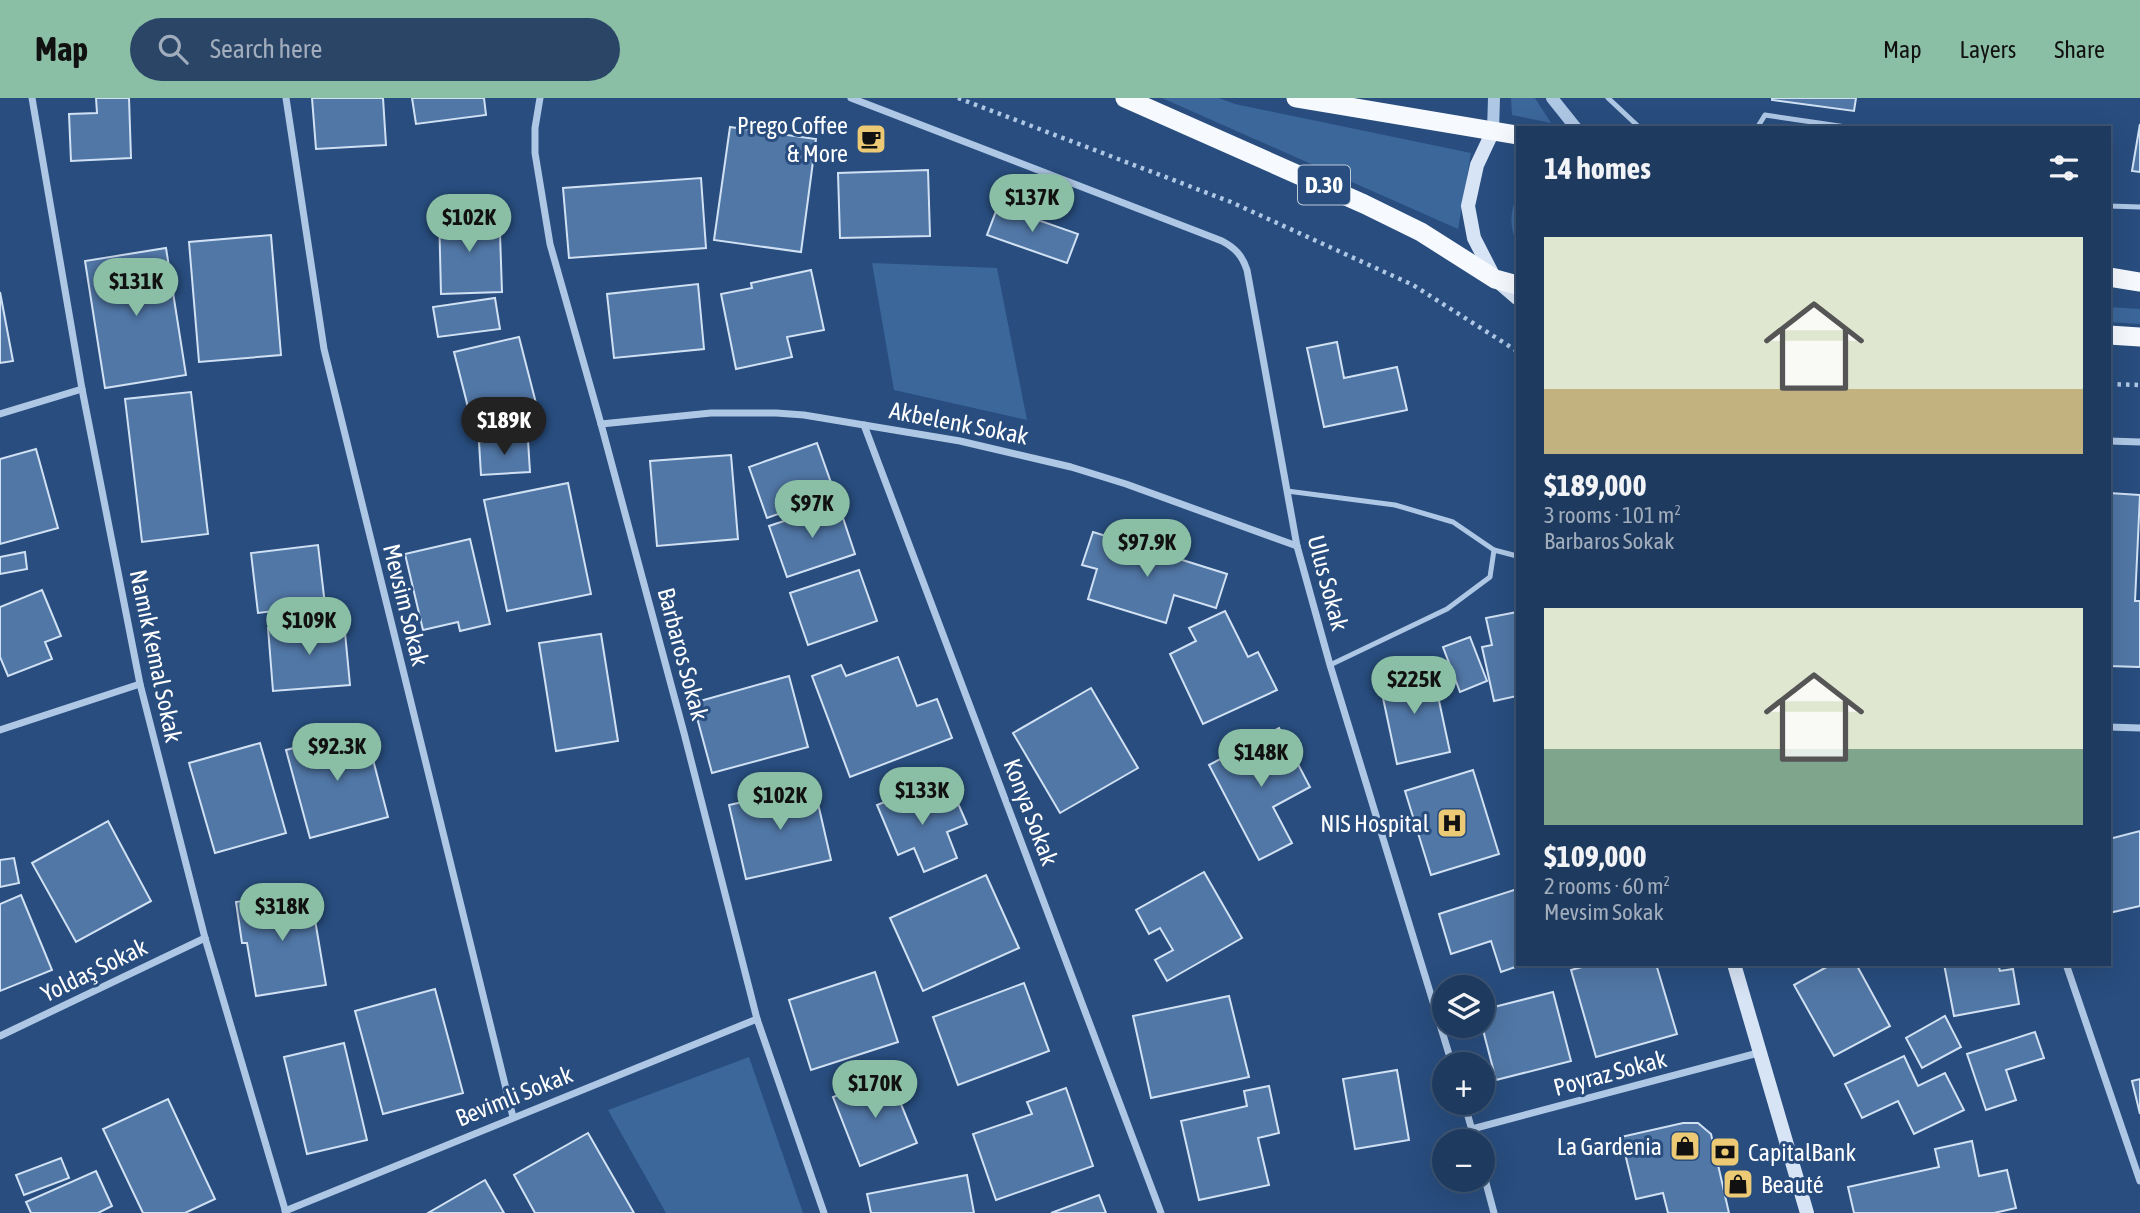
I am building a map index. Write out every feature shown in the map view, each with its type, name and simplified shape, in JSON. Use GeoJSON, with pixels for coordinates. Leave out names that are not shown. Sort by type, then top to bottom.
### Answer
{"type":"FeatureCollection","features":[{"type":"Feature","properties":{"kind":"highway","name":"D.30"},"geometry":{"type":"LineString","coordinates":[[1125,98],[1364,204],[1421,232],[1495,279],[1516,285]]}},
{"type":"Feature","properties":{"kind":"highway"},"geometry":{"type":"LineString","coordinates":[[1296,98],[1516,135]]}},
{"type":"Feature","properties":{"kind":"highway"},"geometry":{"type":"LineString","coordinates":[[2111,277],[2140,282]]}},
{"type":"Feature","properties":{"kind":"highway"},"geometry":{"type":"LineString","coordinates":[[2111,335],[2140,337]]}},
{"type":"Feature","properties":{"kind":"main road"},"geometry":{"type":"LineString","coordinates":[[1493,131],[1476,165],[1468,205],[1474,238],[1495,279],[1516,297]]}},
{"type":"Feature","properties":{"kind":"main road"},"geometry":{"type":"LineString","coordinates":[[1735,966],[1807,1213]]}},
{"type":"Feature","properties":{"kind":"street","name":"Namık Kemal Sokak"},"geometry":{"type":"LineString","coordinates":[[32,98],[82,389],[140,684],[205,938],[285,1212]]}},
{"type":"Feature","properties":{"kind":"street","name":"Mevsim Sokak"},"geometry":{"type":"LineString","coordinates":[[286,98],[324,349],[513,1117]]}},
{"type":"Feature","properties":{"kind":"street","name":"Barbaros Sokak"},"geometry":{"type":"LineString","coordinates":[[540,98],[535,128],[536,153],[550,244],[601,424],[757,1018],[824,1213]]}},
{"type":"Feature","properties":{"kind":"street","name":"Ulus Sokak"},"geometry":{"type":"LineString","coordinates":[[850,98],[1222,241],[1237,251],[1246,266],[1297,547],[1330,665],[1448,1052]]}},
{"type":"Feature","properties":{"kind":"street"},"geometry":{"type":"LineString","coordinates":[[1493,131],[1494,98]]}},
{"type":"Feature","properties":{"kind":"street"},"geometry":{"type":"LineString","coordinates":[[1552,98],[1574,126]]}},
{"type":"Feature","properties":{"kind":"street"},"geometry":{"type":"LineString","coordinates":[[0,414],[82,389]]}},
{"type":"Feature","properties":{"kind":"street","name":"Akbelenk Sokak"},"geometry":{"type":"LineString","coordinates":[[601,424],[711,413],[754,412],[804,415],[960,441],[1071,467],[1209,513],[1297,547]]}},
{"type":"Feature","properties":{"kind":"street","name":"Konya Sokak"},"geometry":{"type":"LineString","coordinates":[[864,425],[1161,1213]]}},
{"type":"Feature","properties":{"kind":"street"},"geometry":{"type":"LineString","coordinates":[[2111,440],[2140,442]]}},
{"type":"Feature","properties":{"kind":"street"},"geometry":{"type":"LineString","coordinates":[[0,730],[140,684]]}},
{"type":"Feature","properties":{"kind":"street"},"geometry":{"type":"LineString","coordinates":[[2111,727],[2140,728]]}},
{"type":"Feature","properties":{"kind":"street","name":"Yoldaş Sokak"},"geometry":{"type":"LineString","coordinates":[[0,1036],[205,938]]}},
{"type":"Feature","properties":{"kind":"street"},"geometry":{"type":"LineString","coordinates":[[2067,966],[2140,1181]]}},
{"type":"Feature","properties":{"kind":"street","name":"Bevimli Sokak"},"geometry":{"type":"LineString","coordinates":[[285,1212],[757,1018]]}},
{"type":"Feature","properties":{"kind":"street","name":"Poyraz Sokak"},"geometry":{"type":"LineString","coordinates":[[1472,1129],[1758,1053]]}},
{"type":"Feature","properties":{"kind":"street"},"geometry":{"type":"LineString","coordinates":[[1468,1115],[1472,1129]]}},
{"type":"Feature","properties":{"kind":"street"},"geometry":{"type":"LineString","coordinates":[[1488,1192],[1494,1213]]}},
{"type":"Feature","properties":{"kind":"lane"},"geometry":{"type":"LineString","coordinates":[[1608,98],[1638,126]]}},
{"type":"Feature","properties":{"kind":"lane"},"geometry":{"type":"LineString","coordinates":[[1758,126],[1765,115],[1839,126]]}},
{"type":"Feature","properties":{"kind":"lane"},"geometry":{"type":"LineString","coordinates":[[2111,206],[2140,207]]}},
{"type":"Feature","properties":{"kind":"lane"},"geometry":{"type":"LineString","coordinates":[[1287,491],[1395,505],[1453,522],[1494,550],[1516,556]]}},
{"type":"Feature","properties":{"kind":"lane"},"geometry":{"type":"LineString","coordinates":[[1330,665],[1447,609],[1490,577],[1494,550]]}},
{"type":"Feature","properties":{"kind":"path"},"geometry":{"type":"LineString","coordinates":[[958,98],[1231,202],[1413,285],[1516,350]]}},
{"type":"Feature","properties":{"kind":"path"},"geometry":{"type":"LineString","coordinates":[[2111,384],[2140,385]]}},
{"type":"Feature","properties":{"kind":"shaded area"},"geometry":{"type":"Polygon","coordinates":[[[1162,98],[1219,98],[1235,104],[1471,153],[1458,229],[1162,98]]]}},
{"type":"Feature","properties":{"kind":"shaded area"},"geometry":{"type":"Polygon","coordinates":[[[1511,98],[1535,98],[1551,123],[1512,115],[1511,98]]]}},
{"type":"Feature","properties":{"kind":"shaded area"},"geometry":{"type":"Polygon","coordinates":[[[1516,198],[1516,240],[1511,219],[1516,198]]]}},
{"type":"Feature","properties":{"kind":"shaded area"},"geometry":{"type":"Polygon","coordinates":[[[872,263],[997,268],[1027,420],[894,390],[872,263]]]}},
{"type":"Feature","properties":{"kind":"shaded area"},"geometry":{"type":"Polygon","coordinates":[[[2111,307],[2140,309],[2140,324],[2111,322],[2111,307]]]}},
{"type":"Feature","properties":{"kind":"shaded area"},"geometry":{"type":"Polygon","coordinates":[[[749,1057],[803,1213],[666,1213],[608,1110],[749,1057]]]}},
{"type":"Feature","properties":{"kind":"building"},"geometry":{"type":"Polygon","coordinates":[[[96,98],[129,98],[131,158],[71,161],[69,114],[97,113],[96,98]]]}},
{"type":"Feature","properties":{"kind":"building"},"geometry":{"type":"Polygon","coordinates":[[[312,98],[383,98],[386,145],[316,149],[312,98]]]}},
{"type":"Feature","properties":{"kind":"building"},"geometry":{"type":"Polygon","coordinates":[[[412,98],[484,98],[486,115],[416,124],[412,98]]]}},
{"type":"Feature","properties":{"kind":"building"},"geometry":{"type":"Polygon","coordinates":[[[1772,98],[1856,98],[1854,111],[1772,98]]]}},
{"type":"Feature","properties":{"kind":"building"},"geometry":{"type":"Polygon","coordinates":[[[2140,124],[2140,172],[2132,171],[2140,124]]]}},
{"type":"Feature","properties":{"kind":"building"},"geometry":{"type":"Polygon","coordinates":[[[730,127],[816,139],[801,252],[714,240],[730,127]]]}},
{"type":"Feature","properties":{"kind":"building"},"geometry":{"type":"Polygon","coordinates":[[[928,170],[930,236],[840,238],[838,173],[928,170]]]}},
{"type":"Feature","properties":{"kind":"building"},"geometry":{"type":"Polygon","coordinates":[[[701,178],[706,248],[569,258],[563,188],[701,178]]]}},
{"type":"Feature","properties":{"kind":"building"},"geometry":{"type":"Polygon","coordinates":[[[998,206],[1078,234],[1067,263],[987,235],[998,206]]]}},
{"type":"Feature","properties":{"kind":"building"},"geometry":{"type":"Polygon","coordinates":[[[485,211],[487,234],[500,234],[502,292],[441,294],[439,212],[485,211]]]}},
{"type":"Feature","properties":{"kind":"building"},"geometry":{"type":"Polygon","coordinates":[[[271,235],[281,355],[199,362],[189,242],[271,235]]]}},
{"type":"Feature","properties":{"kind":"building"},"geometry":{"type":"Polygon","coordinates":[[[166,248],[186,375],[105,388],[85,261],[166,248]]]}},
{"type":"Feature","properties":{"kind":"building"},"geometry":{"type":"Polygon","coordinates":[[[811,270],[824,330],[787,337],[792,357],[736,369],[721,294],[752,288],[751,283],[811,270]]]}},
{"type":"Feature","properties":{"kind":"building"},"geometry":{"type":"Polygon","coordinates":[[[698,284],[704,349],[614,358],[607,294],[698,284]]]}},
{"type":"Feature","properties":{"kind":"building"},"geometry":{"type":"Polygon","coordinates":[[[0,292],[13,361],[0,363],[0,292]]]}},
{"type":"Feature","properties":{"kind":"building"},"geometry":{"type":"Polygon","coordinates":[[[495,298],[500,329],[438,337],[433,307],[495,298]]]}},
{"type":"Feature","properties":{"kind":"building"},"geometry":{"type":"Polygon","coordinates":[[[519,337],[538,411],[473,427],[454,352],[519,337]]]}},
{"type":"Feature","properties":{"kind":"building"},"geometry":{"type":"Polygon","coordinates":[[[1337,342],[1344,378],[1397,367],[1407,410],[1324,427],[1307,348],[1337,342]]]}},
{"type":"Feature","properties":{"kind":"building"},"geometry":{"type":"Polygon","coordinates":[[[191,392],[208,534],[142,542],[125,399],[191,392]]]}},
{"type":"Feature","properties":{"kind":"building"},"geometry":{"type":"Polygon","coordinates":[[[528,440],[530,472],[481,475],[479,442],[528,440]]]}},
{"type":"Feature","properties":{"kind":"building"},"geometry":{"type":"Polygon","coordinates":[[[817,443],[835,494],[767,518],[749,467],[817,443]]]}},
{"type":"Feature","properties":{"kind":"building"},"geometry":{"type":"Polygon","coordinates":[[[36,449],[58,528],[0,544],[0,459],[36,449]]]}},
{"type":"Feature","properties":{"kind":"building"},"geometry":{"type":"Polygon","coordinates":[[[731,455],[738,539],[657,546],[650,461],[731,455]]]}},
{"type":"Feature","properties":{"kind":"building"},"geometry":{"type":"Polygon","coordinates":[[[568,483],[591,594],[507,611],[484,500],[568,483]]]}},
{"type":"Feature","properties":{"kind":"building"},"geometry":{"type":"Polygon","coordinates":[[[2111,493],[2140,495],[2135,601],[2140,601],[2140,667],[2111,666],[2111,493]]]}},
{"type":"Feature","properties":{"kind":"building"},"geometry":{"type":"Polygon","coordinates":[[[838,503],[855,554],[787,577],[769,526],[838,503]]]}},
{"type":"Feature","properties":{"kind":"building"},"geometry":{"type":"Polygon","coordinates":[[[1093,532],[1227,574],[1216,608],[1174,595],[1166,623],[1088,599],[1097,569],[1082,565],[1093,532]]]}},
{"type":"Feature","properties":{"kind":"building"},"geometry":{"type":"Polygon","coordinates":[[[470,539],[490,624],[460,631],[458,622],[423,630],[405,554],[470,539]]]}},
{"type":"Feature","properties":{"kind":"building"},"geometry":{"type":"Polygon","coordinates":[[[318,545],[325,605],[258,613],[251,553],[318,545]]]}},
{"type":"Feature","properties":{"kind":"building"},"geometry":{"type":"Polygon","coordinates":[[[25,552],[27,569],[0,574],[0,557],[25,552]]]}},
{"type":"Feature","properties":{"kind":"building"},"geometry":{"type":"Polygon","coordinates":[[[859,570],[877,621],[808,645],[790,593],[859,570]]]}},
{"type":"Feature","properties":{"kind":"building"},"geometry":{"type":"Polygon","coordinates":[[[42,590],[61,636],[45,642],[52,659],[8,676],[0,657],[0,607],[42,590]]]}},
{"type":"Feature","properties":{"kind":"building"},"geometry":{"type":"Polygon","coordinates":[[[1225,611],[1248,657],[1258,652],[1277,690],[1203,724],[1170,654],[1196,641],[1189,628],[1225,611]]]}},
{"type":"Feature","properties":{"kind":"building"},"geometry":{"type":"Polygon","coordinates":[[[1516,612],[1516,696],[1494,701],[1482,647],[1492,645],[1486,618],[1516,612]]]}},
{"type":"Feature","properties":{"kind":"building"},"geometry":{"type":"Polygon","coordinates":[[[344,622],[350,685],[273,691],[268,628],[344,622]]]}},
{"type":"Feature","properties":{"kind":"building"},"geometry":{"type":"Polygon","coordinates":[[[601,634],[618,741],[556,751],[539,643],[601,634]]]}},
{"type":"Feature","properties":{"kind":"building"},"geometry":{"type":"Polygon","coordinates":[[[1470,637],[1487,681],[1460,692],[1443,647],[1470,637]]]}},
{"type":"Feature","properties":{"kind":"building"},"geometry":{"type":"Polygon","coordinates":[[[898,657],[917,706],[937,699],[952,738],[850,777],[812,676],[841,665],[846,676],[898,657]]]}},
{"type":"Feature","properties":{"kind":"building"},"geometry":{"type":"Polygon","coordinates":[[[1432,668],[1450,752],[1397,764],[1379,679],[1432,668]]]}},
{"type":"Feature","properties":{"kind":"building"},"geometry":{"type":"Polygon","coordinates":[[[789,676],[808,747],[712,773],[693,703],[789,676]]]}},
{"type":"Feature","properties":{"kind":"building"},"geometry":{"type":"Polygon","coordinates":[[[1091,688],[1138,768],[1060,813],[1013,733],[1091,688]]]}},
{"type":"Feature","properties":{"kind":"building"},"geometry":{"type":"Polygon","coordinates":[[[1279,728],[1310,787],[1273,807],[1292,843],[1259,860],[1209,765],[1279,728]]]}},
{"type":"Feature","properties":{"kind":"building"},"geometry":{"type":"Polygon","coordinates":[[[365,729],[388,817],[310,838],[286,750],[365,729]]]}},
{"type":"Feature","properties":{"kind":"building"},"geometry":{"type":"Polygon","coordinates":[[[260,743],[286,833],[215,853],[189,763],[260,743]]]}},
{"type":"Feature","properties":{"kind":"building","name":"NIS Hospital"},"geometry":{"type":"Polygon","coordinates":[[[1473,770],[1499,854],[1431,875],[1405,791],[1473,770]]]}},
{"type":"Feature","properties":{"kind":"building"},"geometry":{"type":"Polygon","coordinates":[[[926,785],[936,810],[957,801],[967,824],[947,832],[957,858],[924,872],[914,848],[898,855],[877,805],[926,785]]]}},
{"type":"Feature","properties":{"kind":"building"},"geometry":{"type":"Polygon","coordinates":[[[814,786],[831,860],[746,879],[729,805],[814,786]]]}},
{"type":"Feature","properties":{"kind":"building"},"geometry":{"type":"Polygon","coordinates":[[[108,821],[151,901],[76,942],[32,863],[108,821]]]}},
{"type":"Feature","properties":{"kind":"building"},"geometry":{"type":"Polygon","coordinates":[[[2140,831],[2140,906],[2111,913],[2111,838],[2140,831]]]}},
{"type":"Feature","properties":{"kind":"building"},"geometry":{"type":"Polygon","coordinates":[[[14,858],[19,883],[0,887],[0,860],[14,858]]]}},
{"type":"Feature","properties":{"kind":"building"},"geometry":{"type":"Polygon","coordinates":[[[1204,872],[1242,938],[1167,981],[1155,960],[1173,950],[1160,928],[1149,934],[1136,910],[1204,872]]]}},
{"type":"Feature","properties":{"kind":"building"},"geometry":{"type":"Polygon","coordinates":[[[986,875],[1019,948],[923,991],[890,918],[986,875]]]}},
{"type":"Feature","properties":{"kind":"building"},"geometry":{"type":"Polygon","coordinates":[[[1516,889],[1516,966],[1518,966],[1501,972],[1491,941],[1451,954],[1439,914],[1516,889]]]}},
{"type":"Feature","properties":{"kind":"building"},"geometry":{"type":"Polygon","coordinates":[[[310,890],[326,985],[256,996],[247,943],[242,943],[236,902],[310,890]]]}},
{"type":"Feature","properties":{"kind":"building"},"geometry":{"type":"Polygon","coordinates":[[[21,895],[52,970],[0,991],[0,904],[21,895]]]}},
{"type":"Feature","properties":{"kind":"building"},"geometry":{"type":"Polygon","coordinates":[[[1586,966],[1657,966],[1677,1034],[1596,1057],[1571,970],[1586,966]]]}},
{"type":"Feature","properties":{"kind":"building"},"geometry":{"type":"Polygon","coordinates":[[[1828,966],[1857,966],[1890,1026],[1834,1056],[1794,985],[1828,966]]]}},
{"type":"Feature","properties":{"kind":"building"},"geometry":{"type":"Polygon","coordinates":[[[1944,966],[1999,966],[2000,971],[2013,969],[2019,1004],[1954,1016],[1944,966]]]}},
{"type":"Feature","properties":{"kind":"building"},"geometry":{"type":"Polygon","coordinates":[[[875,972],[898,1042],[811,1070],[789,1000],[875,972]]]}},
{"type":"Feature","properties":{"kind":"building"},"geometry":{"type":"Polygon","coordinates":[[[1024,983],[1049,1051],[958,1085],[933,1017],[1024,983]]]}},
{"type":"Feature","properties":{"kind":"building"},"geometry":{"type":"Polygon","coordinates":[[[435,989],[463,1093],[383,1114],[355,1011],[435,989]]]}},
{"type":"Feature","properties":{"kind":"building"},"geometry":{"type":"Polygon","coordinates":[[[1553,992],[1571,1061],[1496,1080],[1495,1052],[1489,1052],[1485,1038],[1495,1038],[1495,1007],[1553,992]]]}},
{"type":"Feature","properties":{"kind":"building"},"geometry":{"type":"Polygon","coordinates":[[[1229,996],[1249,1077],[1151,1098],[1133,1016],[1229,996]]]}},
{"type":"Feature","properties":{"kind":"building"},"geometry":{"type":"Polygon","coordinates":[[[1945,1016],[1961,1047],[1922,1068],[1906,1038],[1945,1016]]]}},
{"type":"Feature","properties":{"kind":"building"},"geometry":{"type":"Polygon","coordinates":[[[2035,1032],[2044,1058],[2006,1070],[2016,1100],[1986,1110],[1967,1054],[2035,1032]]]}},
{"type":"Feature","properties":{"kind":"building"},"geometry":{"type":"Polygon","coordinates":[[[344,1043],[367,1140],[307,1154],[284,1057],[344,1043]]]}},
{"type":"Feature","properties":{"kind":"building"},"geometry":{"type":"Polygon","coordinates":[[[1904,1056],[1918,1086],[1945,1073],[1964,1110],[1914,1134],[1898,1101],[1862,1118],[1845,1084],[1904,1056]]]}},
{"type":"Feature","properties":{"kind":"building"},"geometry":{"type":"Polygon","coordinates":[[[1397,1070],[1409,1140],[1355,1149],[1343,1079],[1397,1070]]]}},
{"type":"Feature","properties":{"kind":"building"},"geometry":{"type":"Polygon","coordinates":[[[889,1075],[917,1143],[860,1166],[833,1097],[889,1075]]]}},
{"type":"Feature","properties":{"kind":"building"},"geometry":{"type":"Polygon","coordinates":[[[2140,1079],[2140,1114],[2132,1081],[2140,1079]]]}},
{"type":"Feature","properties":{"kind":"building"},"geometry":{"type":"Polygon","coordinates":[[[1269,1086],[1279,1133],[1258,1138],[1269,1185],[1199,1200],[1181,1121],[1247,1106],[1244,1091],[1269,1086]]]}},
{"type":"Feature","properties":{"kind":"building"},"geometry":{"type":"Polygon","coordinates":[[[1066,1088],[1093,1166],[996,1200],[973,1134],[1032,1114],[1027,1102],[1066,1088]]]}},
{"type":"Feature","properties":{"kind":"building"},"geometry":{"type":"Polygon","coordinates":[[[168,1099],[215,1199],[185,1213],[143,1213],[103,1129],[168,1099]]]}},
{"type":"Feature","properties":{"kind":"building"},"geometry":{"type":"Polygon","coordinates":[[[1683,1123],[1698,1123],[1711,1134],[1729,1213],[1668,1213],[1663,1193],[1636,1199],[1621,1137],[1683,1123]]]}},
{"type":"Feature","properties":{"kind":"building"},"geometry":{"type":"Polygon","coordinates":[[[588,1133],[634,1213],[535,1213],[514,1175],[588,1133]]]}},
{"type":"Feature","properties":{"kind":"building"},"geometry":{"type":"Polygon","coordinates":[[[1972,1141],[1979,1176],[2007,1170],[2016,1208],[1994,1213],[1854,1213],[1848,1187],[1939,1167],[1935,1149],[1972,1141]]]}},
{"type":"Feature","properties":{"kind":"building"},"geometry":{"type":"Polygon","coordinates":[[[61,1158],[69,1178],[24,1195],[16,1175],[61,1158]]]}},
{"type":"Feature","properties":{"kind":"building"},"geometry":{"type":"Polygon","coordinates":[[[96,1171],[112,1206],[98,1213],[31,1213],[26,1202],[96,1171]]]}},
{"type":"Feature","properties":{"kind":"building"},"geometry":{"type":"Polygon","coordinates":[[[967,1175],[974,1213],[871,1213],[867,1194],[967,1175]]]}},
{"type":"Feature","properties":{"kind":"building"},"geometry":{"type":"Polygon","coordinates":[[[485,1180],[504,1213],[428,1213],[485,1180]]]}},
{"type":"Feature","properties":{"kind":"building"},"geometry":{"type":"Polygon","coordinates":[[[1099,1195],[1106,1213],[1051,1213],[1099,1195]]]}},
{"type":"Feature","properties":{"kind":"place","name":"Prego Coffee & More"},"geometry":{"type":"Point","coordinates":[871,139]}},
{"type":"Feature","properties":{"kind":"place","name":"NIS Hospital"},"geometry":{"type":"Point","coordinates":[1452,823]}},
{"type":"Feature","properties":{"kind":"place","name":"La Gardenia"},"geometry":{"type":"Point","coordinates":[1685,1146]}},
{"type":"Feature","properties":{"kind":"place","name":"CapitalBank"},"geometry":{"type":"Point","coordinates":[1725,1152]}},
{"type":"Feature","properties":{"kind":"place","name":"Beauté"},"geometry":{"type":"Point","coordinates":[1738,1184]}}]}
